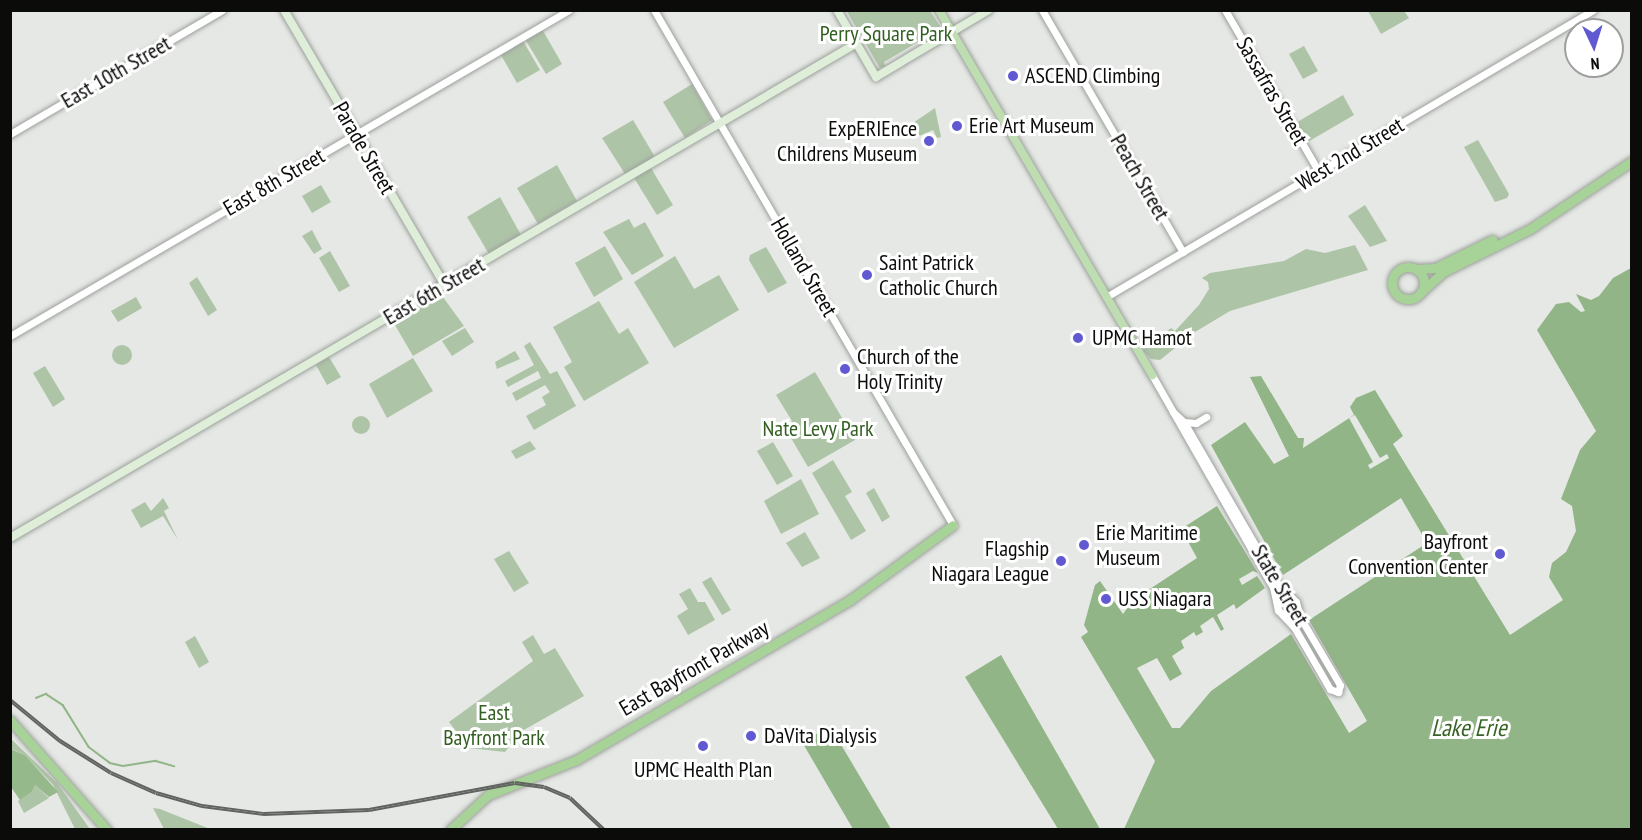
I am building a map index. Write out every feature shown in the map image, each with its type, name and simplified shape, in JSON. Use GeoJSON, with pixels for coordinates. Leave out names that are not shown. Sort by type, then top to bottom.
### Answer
{"type":"FeatureCollection","features":[{"type":"Feature","properties":{"kind":"highway"},"geometry":{"type":"LineString","coordinates":[[1536,223],[1530,229],[1466,258],[1414,298],[1401,298],[1391,284],[1399,269],[1435,268],[1477,245],[1536,223],[1599,186],[1632,161]]}},
{"type":"Feature","properties":{"kind":"highway"},"geometry":{"type":"LineString","coordinates":[[1416,269],[1424,279],[1421,292]]}},
{"type":"Feature","properties":{"kind":"highway","name":"East Bayfront Parkway"},"geometry":{"type":"LineString","coordinates":[[450,830],[470,807],[488,795],[576,760],[850,600],[953,525]]}},
{"type":"Feature","properties":{"kind":"highway"},"geometry":{"type":"LineString","coordinates":[[10,720],[107,830]]}},
{"type":"Feature","properties":{"kind":"main road","name":"Parade Street"},"geometry":{"type":"LineString","coordinates":[[284,10],[445,285]]}},
{"type":"Feature","properties":{"kind":"main road"},"geometry":{"type":"LineString","coordinates":[[837,10],[876,77],[989,10]]}},
{"type":"Feature","properties":{"kind":"main road","name":"State Street"},"geometry":{"type":"LineString","coordinates":[[939,10],[1152,375]]}},
{"type":"Feature","properties":{"kind":"main road","name":"East 6th Street"},"geometry":{"type":"LineString","coordinates":[[10,538],[857,43]]}},
{"type":"Feature","properties":{"kind":"street","name":"East 10th Street"},"geometry":{"type":"LineString","coordinates":[[10,134],[222,10]]}},
{"type":"Feature","properties":{"kind":"street","name":"East 8th Street"},"geometry":{"type":"LineString","coordinates":[[10,336],[569,10]]}},
{"type":"Feature","properties":{"kind":"street","name":"Holland Street"},"geometry":{"type":"LineString","coordinates":[[654,10],[953,525]]}},
{"type":"Feature","properties":{"kind":"street","name":"Peach Street"},"geometry":{"type":"LineString","coordinates":[[1042,10],[1183,252]]}},
{"type":"Feature","properties":{"kind":"street","name":"Sassafras Street"},"geometry":{"type":"LineString","coordinates":[[1225,10],[1319,172]]}},
{"type":"Feature","properties":{"kind":"street","name":"West 2nd Street"},"geometry":{"type":"LineString","coordinates":[[1106,297],[1593,10]]}},
{"type":"Feature","properties":{"kind":"street","name":"State Street"},"geometry":{"type":"LineString","coordinates":[[1152,375],[1173,411],[1178,426],[1273,587],[1278,610],[1294,627],[1330,689],[1338,692],[1340,685],[1303,622],[1296,602],[1276,581],[1184,422],[1173,411]]}},
{"type":"Feature","properties":{"kind":"street"},"geometry":{"type":"LineString","coordinates":[[1184,422],[1196,423],[1206,417]]}},
{"type":"Feature","properties":{"kind":"green space","name":"Perry Square Park"},"geometry":{"type":"Polygon","coordinates":[[[846,10],[930,11],[944,32],[939,35],[935,32],[884,62],[885,66],[880,68],[846,10]]]}},
{"type":"Feature","properties":{"kind":"green space"},"geometry":{"type":"Polygon","coordinates":[[[1368,11],[1404,11],[1409,18],[1381,34],[1368,11]]]}},
{"type":"Feature","properties":{"kind":"green space"},"geometry":{"type":"Polygon","coordinates":[[[542,29],[562,64],[546,74],[525,39],[542,29]]]}},
{"type":"Feature","properties":{"kind":"green space"},"geometry":{"type":"Polygon","coordinates":[[[523,41],[540,70],[517,83],[501,55],[523,41]]]}},
{"type":"Feature","properties":{"kind":"green space"},"geometry":{"type":"Polygon","coordinates":[[[1304,46],[1318,71],[1303,79],[1289,54],[1304,46]]]}},
{"type":"Feature","properties":{"kind":"green space"},"geometry":{"type":"Polygon","coordinates":[[[692,84],[712,120],[685,138],[663,102],[692,84]]]}},
{"type":"Feature","properties":{"kind":"green space"},"geometry":{"type":"Polygon","coordinates":[[[1343,95],[1354,115],[1306,143],[1294,124],[1343,95]]]}},
{"type":"Feature","properties":{"kind":"green space"},"geometry":{"type":"Polygon","coordinates":[[[935,108],[941,137],[937,138],[933,130],[917,137],[910,125],[935,108]]]}},
{"type":"Feature","properties":{"kind":"green space"},"geometry":{"type":"Polygon","coordinates":[[[633,120],[655,157],[625,174],[602,138],[633,120]]]}},
{"type":"Feature","properties":{"kind":"green space"},"geometry":{"type":"Polygon","coordinates":[[[1478,140],[1509,194],[1507,198],[1495,202],[1464,147],[1478,140]]]}},
{"type":"Feature","properties":{"kind":"green space"},"geometry":{"type":"Polygon","coordinates":[[[557,165],[577,201],[538,224],[517,188],[557,165]]]}},
{"type":"Feature","properties":{"kind":"green space"},"geometry":{"type":"Polygon","coordinates":[[[651,168],[673,205],[657,215],[634,178],[651,168]]]}},
{"type":"Feature","properties":{"kind":"green space"},"geometry":{"type":"Polygon","coordinates":[[[321,185],[331,202],[312,213],[302,196],[321,185]]]}},
{"type":"Feature","properties":{"kind":"green space"},"geometry":{"type":"Polygon","coordinates":[[[500,197],[521,235],[489,254],[467,217],[500,197]]]}},
{"type":"Feature","properties":{"kind":"green space"},"geometry":{"type":"Polygon","coordinates":[[[1365,205],[1387,241],[1370,247],[1348,216],[1365,205]]]}},
{"type":"Feature","properties":{"kind":"green space"},"geometry":{"type":"Polygon","coordinates":[[[629,219],[634,228],[645,222],[664,256],[632,275],[603,232],[629,219]]]}},
{"type":"Feature","properties":{"kind":"green space"},"geometry":{"type":"Polygon","coordinates":[[[312,230],[322,249],[314,254],[302,236],[312,230]]]}},
{"type":"Feature","properties":{"kind":"green space"},"geometry":{"type":"Polygon","coordinates":[[[1355,245],[1368,270],[1230,311],[1195,332],[1160,360],[1151,359],[1143,350],[1171,328],[1175,331],[1199,305],[1209,289],[1208,282],[1202,278],[1210,273],[1284,261],[1306,249],[1325,253],[1355,245]]]}},
{"type":"Feature","properties":{"kind":"green space"},"geometry":{"type":"Polygon","coordinates":[[[605,246],[623,279],[594,297],[575,263],[605,246]]]}},
{"type":"Feature","properties":{"kind":"green space"},"geometry":{"type":"Polygon","coordinates":[[[766,247],[787,283],[768,293],[749,260],[750,255],[766,247]]]}},
{"type":"Feature","properties":{"kind":"green space"},"geometry":{"type":"Polygon","coordinates":[[[330,251],[350,286],[339,292],[319,258],[330,251]]]}},
{"type":"Feature","properties":{"kind":"green space"},"geometry":{"type":"Polygon","coordinates":[[[675,256],[694,289],[719,275],[739,310],[674,348],[634,282],[675,256]]]}},
{"type":"Feature","properties":{"kind":"green space"},"geometry":{"type":"Polygon","coordinates":[[[197,277],[217,310],[208,316],[189,283],[197,277]]]}},
{"type":"Feature","properties":{"kind":"green space"},"geometry":{"type":"Polygon","coordinates":[[[440,293],[464,326],[413,356],[392,320],[440,293]]]}},
{"type":"Feature","properties":{"kind":"green space"},"geometry":{"type":"Polygon","coordinates":[[[136,297],[142,308],[118,322],[111,311],[136,297]]]}},
{"type":"Feature","properties":{"kind":"green space"},"geometry":{"type":"Polygon","coordinates":[[[599,301],[619,334],[628,328],[649,363],[584,401],[564,367],[572,362],[553,327],[599,301]]]}},
{"type":"Feature","properties":{"kind":"green space"},"geometry":{"type":"Polygon","coordinates":[[[465,328],[474,342],[452,356],[442,341],[465,328]]]}},
{"type":"Feature","properties":{"kind":"green space"},"geometry":{"type":"Polygon","coordinates":[[[530,342],[550,374],[557,371],[576,406],[534,430],[526,416],[546,405],[542,397],[550,392],[545,385],[516,401],[512,393],[541,378],[538,371],[508,387],[505,381],[534,365],[524,346],[530,342]]]}},
{"type":"Feature","properties":{"kind":"green space"},"geometry":{"type":"Polygon","coordinates":[[[118,345],[126,345],[132,351],[132,359],[126,365],[118,365],[112,359],[112,351],[118,345]]]}},
{"type":"Feature","properties":{"kind":"green space"},"geometry":{"type":"Polygon","coordinates":[[[515,351],[520,359],[497,369],[495,362],[515,351]]]}},
{"type":"Feature","properties":{"kind":"green space"},"geometry":{"type":"Polygon","coordinates":[[[329,357],[341,377],[327,385],[316,365],[329,357]]]}},
{"type":"Feature","properties":{"kind":"green space"},"geometry":{"type":"Polygon","coordinates":[[[413,358],[433,391],[387,418],[369,384],[413,358]]]}},
{"type":"Feature","properties":{"kind":"green space"},"geometry":{"type":"Polygon","coordinates":[[[45,366],[65,399],[53,407],[33,373],[45,366]]]}},
{"type":"Feature","properties":{"kind":"green space","name":"Nate Levy Park"},"geometry":{"type":"Polygon","coordinates":[[[815,372],[855,440],[808,467],[784,426],[792,421],[776,395],[815,372]]]}},
{"type":"Feature","properties":{"kind":"green space"},"geometry":{"type":"Polygon","coordinates":[[[357,416],[365,416],[370,421],[368,432],[357,434],[352,429],[352,421],[357,416]]]}},
{"type":"Feature","properties":{"kind":"green space"},"geometry":{"type":"Polygon","coordinates":[[[530,441],[536,449],[516,459],[511,451],[530,441]]]}},
{"type":"Feature","properties":{"kind":"green space"},"geometry":{"type":"Polygon","coordinates":[[[773,442],[793,476],[777,485],[757,451],[773,442]]]}},
{"type":"Feature","properties":{"kind":"green space"},"geometry":{"type":"Polygon","coordinates":[[[833,460],[852,492],[845,496],[866,531],[851,540],[812,473],[833,460]]]}},
{"type":"Feature","properties":{"kind":"green space"},"geometry":{"type":"Polygon","coordinates":[[[801,479],[819,514],[781,534],[764,501],[801,479]]]}},
{"type":"Feature","properties":{"kind":"green space"},"geometry":{"type":"Polygon","coordinates":[[[874,488],[890,517],[882,522],[866,493],[874,488]]]}},
{"type":"Feature","properties":{"kind":"green space"},"geometry":{"type":"Polygon","coordinates":[[[163,498],[169,508],[164,511],[178,540],[163,516],[141,528],[131,510],[145,502],[151,511],[163,498]]]}},
{"type":"Feature","properties":{"kind":"green space"},"geometry":{"type":"Polygon","coordinates":[[[805,532],[820,558],[802,567],[786,543],[805,532]]]}},
{"type":"Feature","properties":{"kind":"green space"},"geometry":{"type":"Polygon","coordinates":[[[509,551],[529,583],[514,592],[494,559],[509,551]]]}},
{"type":"Feature","properties":{"kind":"green space"},"geometry":{"type":"Polygon","coordinates":[[[711,577],[731,610],[722,615],[702,582],[711,577]]]}},
{"type":"Feature","properties":{"kind":"green space"},"geometry":{"type":"Polygon","coordinates":[[[690,588],[698,602],[705,602],[715,620],[688,635],[677,616],[688,609],[679,594],[690,588]]]}},
{"type":"Feature","properties":{"kind":"green space","name":"East Bayfront Park"},"geometry":{"type":"Polygon","coordinates":[[[533,635],[544,654],[555,648],[584,696],[522,731],[505,752],[469,748],[449,722],[533,661],[522,642],[533,635]]]}},
{"type":"Feature","properties":{"kind":"green space"},"geometry":{"type":"Polygon","coordinates":[[[195,636],[209,662],[199,668],[185,642],[195,636]]]}},
{"type":"Feature","properties":{"kind":"green space"},"geometry":{"type":"Polygon","coordinates":[[[10,738],[57,783],[90,829],[75,829],[53,785],[25,755],[11,749],[10,738]]]}},
{"type":"Feature","properties":{"kind":"green space"},"geometry":{"type":"Polygon","coordinates":[[[35,785],[49,798],[24,813],[18,801],[32,792],[35,785]]]}},
{"type":"Feature","properties":{"kind":"green space"},"geometry":{"type":"Polygon","coordinates":[[[153,808],[160,809],[210,829],[164,829],[153,808]]]}},
{"type":"Feature","properties":{"kind":"shaded area"},"geometry":{"type":"Polygon","coordinates":[[[10,749],[25,755],[58,792],[49,797],[35,785],[32,792],[20,800],[11,787],[10,749]]]}},
{"type":"Feature","properties":{"kind":"water","name":"Lake Erie"},"geometry":{"type":"Polygon","coordinates":[[[1631,268],[1631,829],[1124,829],[1155,761],[1081,637],[1088,632],[1084,625],[1095,585],[1100,581],[1123,614],[1133,600],[1197,558],[1181,529],[1217,506],[1258,573],[1253,571],[1239,579],[1242,585],[1257,576],[1265,588],[1236,609],[1234,604],[1217,615],[1224,629],[1221,631],[1213,617],[1200,626],[1203,632],[1196,636],[1194,632],[1181,641],[1184,648],[1172,656],[1182,674],[1170,681],[1157,658],[1137,668],[1172,728],[1180,728],[1211,691],[1291,634],[1349,733],[1367,721],[1309,620],[1427,543],[1401,498],[1283,575],[1211,445],[1245,422],[1274,464],[1289,456],[1250,377],[1261,376],[1298,438],[1304,438],[1303,448],[1354,415],[1350,407],[1356,398],[1375,390],[1403,436],[1393,444],[1510,635],[1563,600],[1549,577],[1552,563],[1566,552],[1576,531],[1572,506],[1561,499],[1580,450],[1596,431],[1537,330],[1556,304],[1569,302],[1581,312],[1585,311],[1576,294],[1591,300],[1599,296],[1613,278],[1631,268]]]}},
{"type":"Feature","properties":{"kind":"water"},"geometry":{"type":"Polygon","coordinates":[[[1001,655],[1100,829],[1058,829],[965,677],[1001,655]]]}},
{"type":"Feature","properties":{"kind":"water"},"geometry":{"type":"Polygon","coordinates":[[[830,726],[891,829],[853,829],[802,742],[830,726]]]}},
{"type":"Feature","properties":{"kind":"pier"},"geometry":{"type":"Polygon","coordinates":[[[1355,415],[1380,458],[1387,454],[1389,458],[1370,469],[1368,465],[1373,462],[1349,418],[1355,415]]]}},
{"type":"Feature","properties":{"kind":"waterway"},"geometry":{"type":"LineString","coordinates":[[36,698],[46,694],[63,705],[89,747],[110,763],[123,766],[156,761],[174,766]]}},
{"type":"Feature","properties":{"kind":"railway"},"geometry":{"type":"LineString","coordinates":[[10,700],[60,741],[111,773],[156,793],[202,806],[264,814],[369,810],[515,783],[544,787],[570,798],[604,830]]}},
{"type":"Feature","properties":{"kind":"place","name":"ASCEND Climbing"},"geometry":{"type":"Point","coordinates":[1013,76]}},
{"type":"Feature","properties":{"kind":"place","name":"Erie Art Museum"},"geometry":{"type":"Point","coordinates":[957,126]}},
{"type":"Feature","properties":{"kind":"place","name":"ExpERIEnce Childrens Museum"},"geometry":{"type":"Point","coordinates":[929,141]}},
{"type":"Feature","properties":{"kind":"place","name":"Saint Patrick Catholic Church"},"geometry":{"type":"Point","coordinates":[867,275]}},
{"type":"Feature","properties":{"kind":"place","name":"UPMC Hamot"},"geometry":{"type":"Point","coordinates":[1078,338]}},
{"type":"Feature","properties":{"kind":"place","name":"Church of the Holy Trinity"},"geometry":{"type":"Point","coordinates":[845,369]}},
{"type":"Feature","properties":{"kind":"place","name":"Erie Maritime Museum"},"geometry":{"type":"Point","coordinates":[1084,545]}},
{"type":"Feature","properties":{"kind":"place","name":"Bayfront Convention Center"},"geometry":{"type":"Point","coordinates":[1500,554]}},
{"type":"Feature","properties":{"kind":"place","name":"Flagship Niagara League"},"geometry":{"type":"Point","coordinates":[1061,561]}},
{"type":"Feature","properties":{"kind":"place","name":"USS Niagara"},"geometry":{"type":"Point","coordinates":[1106,599]}},
{"type":"Feature","properties":{"kind":"place","name":"DaVita Dialysis"},"geometry":{"type":"Point","coordinates":[751,736]}},
{"type":"Feature","properties":{"kind":"place","name":"UPMC Health Plan"},"geometry":{"type":"Point","coordinates":[703,746]}}]}
